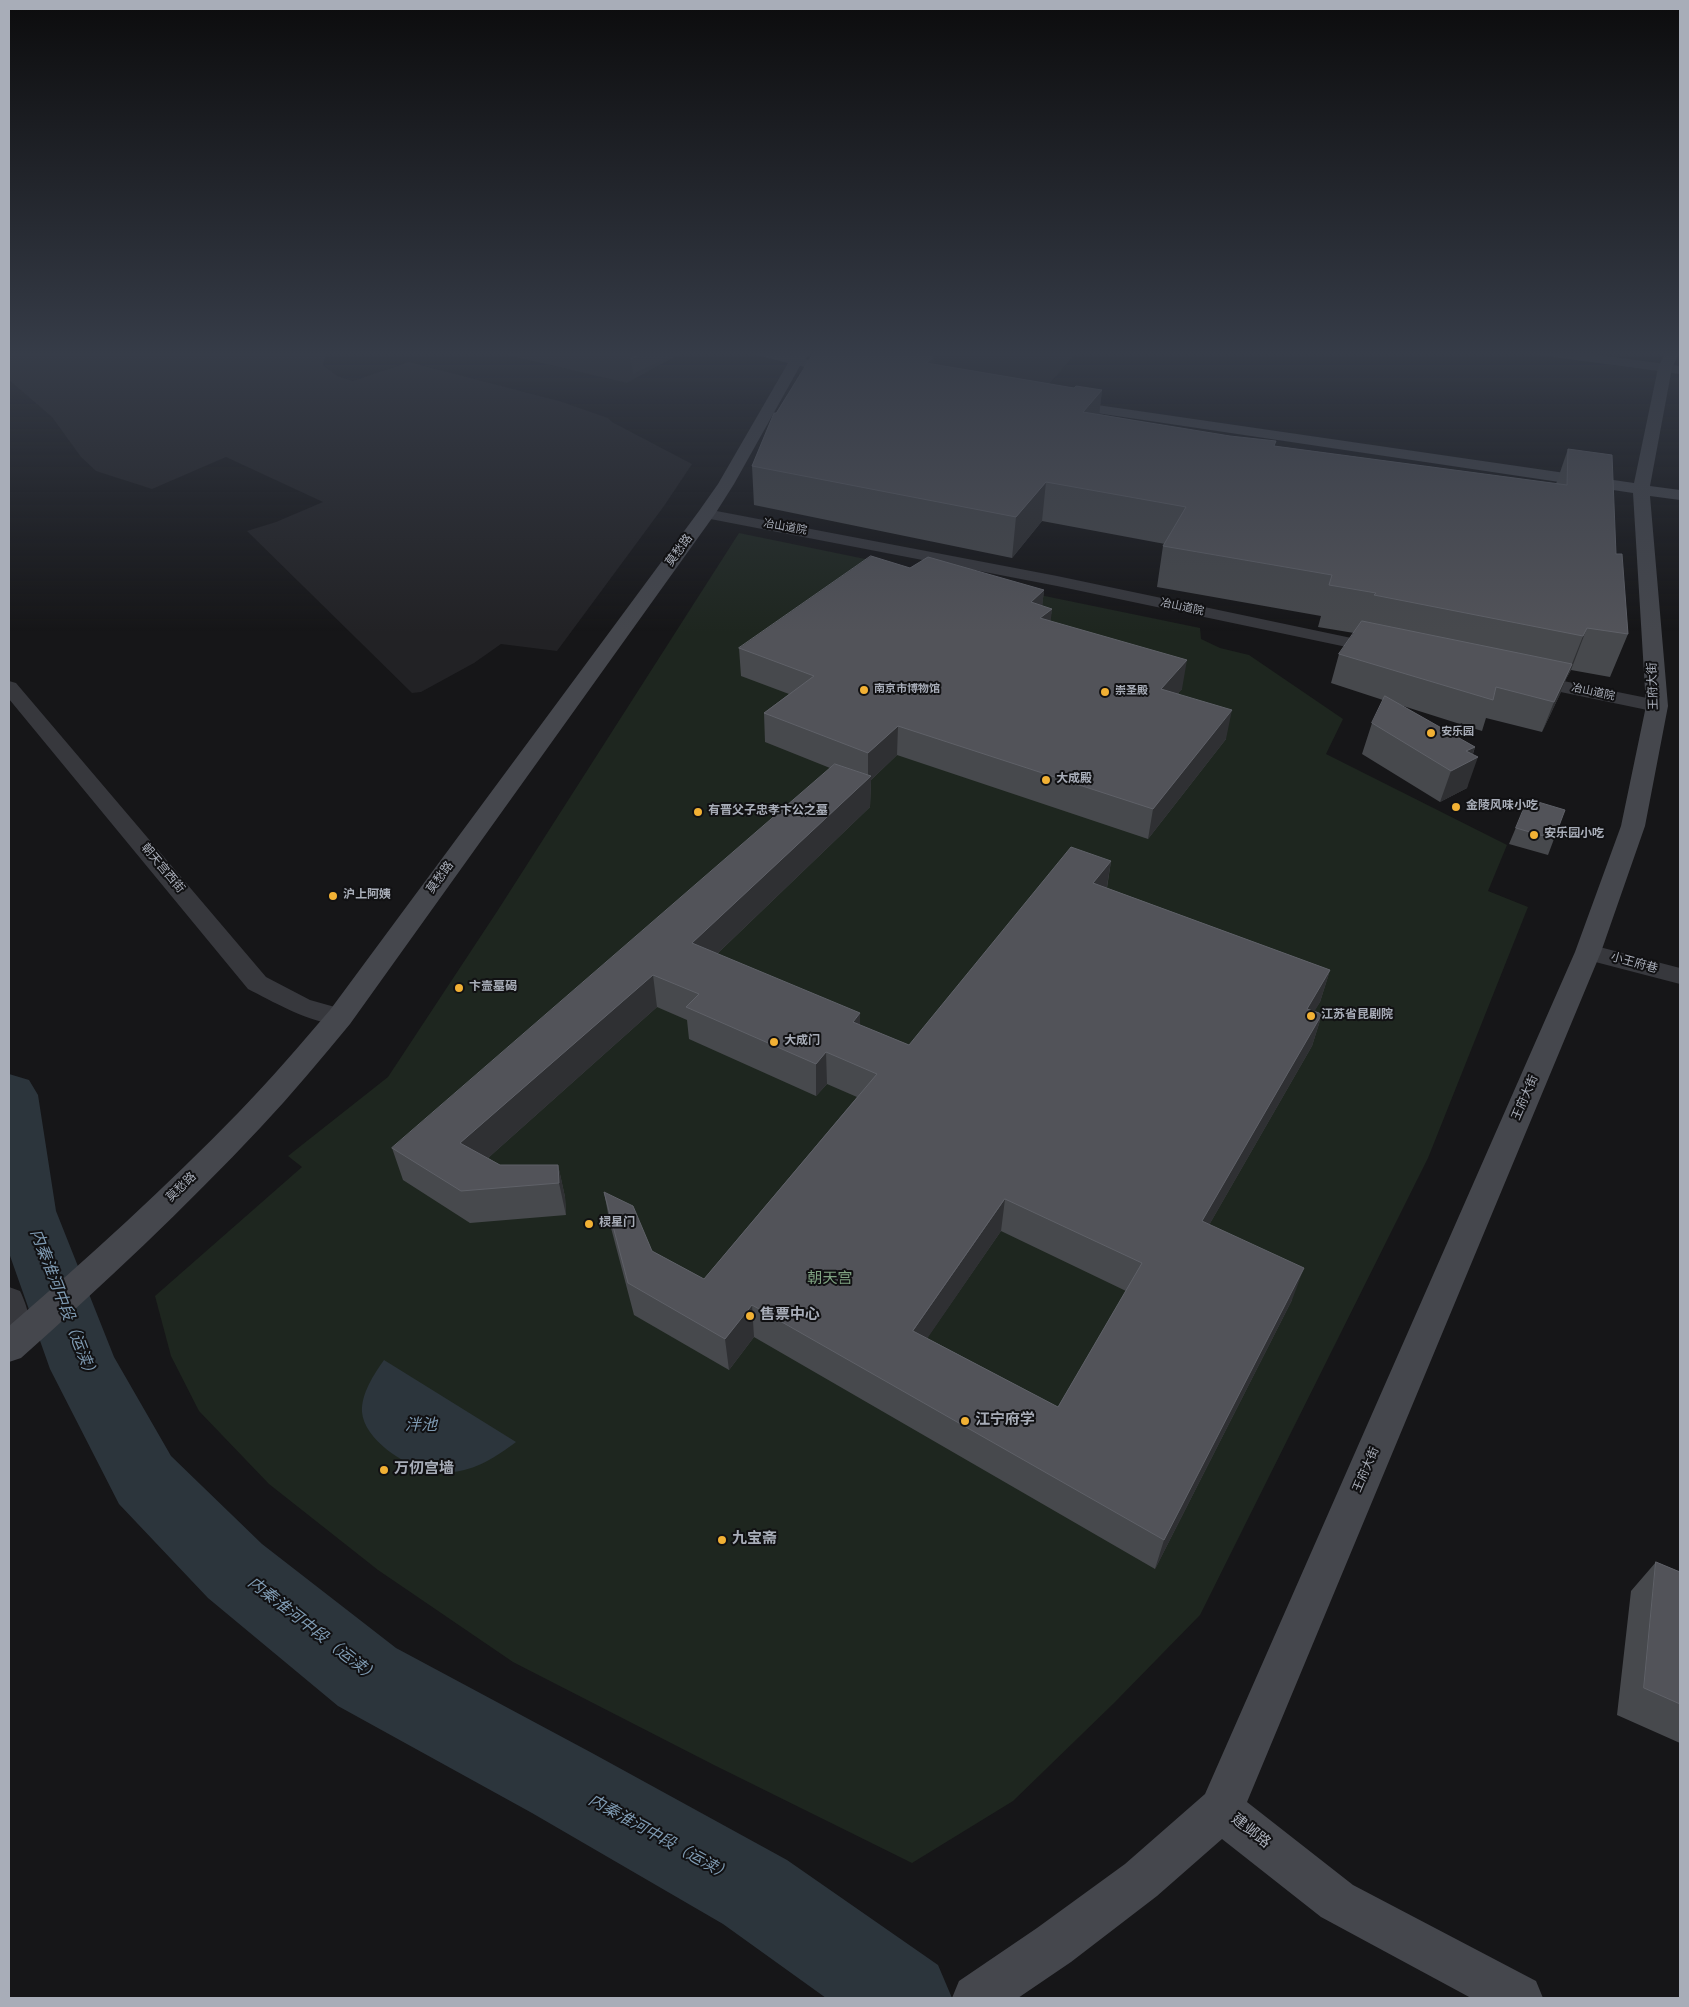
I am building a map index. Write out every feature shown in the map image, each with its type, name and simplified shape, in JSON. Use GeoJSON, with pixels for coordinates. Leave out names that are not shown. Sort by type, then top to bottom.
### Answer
{"type":"FeatureCollection","features":[{"type":"Feature","properties":{"kind":"street","name":"莫愁路"},"geometry":{"type":"LineString","coordinates":[[13,1344],[165,1204],[226,1144],[284,1083],[340,1017],[706,514],[749,445]]}},
{"type":"Feature","properties":{"kind":"street"},"geometry":{"type":"LineString","coordinates":[[1342,445],[1680,495]]}},
{"type":"Feature","properties":{"kind":"street","name":"王府大街"},"geometry":{"type":"LineString","coordinates":[[1221,1810],[1588,952],[1634,826],[1656,706],[1641,488],[1652,445]]}},
{"type":"Feature","properties":{"kind":"street","name":"冶山道院"},"geometry":{"type":"LineString","coordinates":[[706,514],[1038,578],[1393,652]]}},
{"type":"Feature","properties":{"kind":"street","name":"冶山道院"},"geometry":{"type":"LineString","coordinates":[[1510,676],[1656,706]]}},
{"type":"Feature","properties":{"kind":"street","name":"朝天宫西街"},"geometry":{"type":"LineString","coordinates":[[9,687],[257,983],[301,1006],[340,1017]]}},
{"type":"Feature","properties":{"kind":"street","name":"小王府巷"},"geometry":{"type":"LineString","coordinates":[[1588,952],[1680,976]]}},
{"type":"Feature","properties":{"kind":"street"},"geometry":{"type":"LineString","coordinates":[[9,1300],[13,1344]]}},
{"type":"Feature","properties":{"kind":"street","name":"建邺路"},"geometry":{"type":"LineString","coordinates":[[976,1998],[1054,1945],[1141,1880],[1221,1810],[1337,1901],[1519,1998]]}},
{"type":"Feature","properties":{"kind":"shaded area"},"geometry":{"type":"Polygon","coordinates":[[[72,445],[655,445],[692,464],[664,506],[557,651],[501,644],[474,663],[421,692],[412,693],[247,531],[276,522],[323,502],[226,457],[152,489],[96,471],[81,457],[72,445]]]}},
{"type":"Feature","properties":{"kind":"green space","name":"朝天宫"},"geometry":{"type":"Polygon","coordinates":[[[739,533],[1200,628],[1201,639],[1220,648],[1249,655],[1343,719],[1326,754],[1507,845],[1488,891],[1528,907],[1428,1158],[1200,1615],[1115,1702],[1013,1801],[912,1863],[714,1765],[513,1662],[378,1570],[269,1484],[199,1411],[171,1356],[155,1296],[302,1167],[288,1156],[388,1077],[498,910],[739,533]]]}},
{"type":"Feature","properties":{"kind":"water","name":"泮池"},"geometry":{"type":"Polygon","coordinates":[[[384,1360],[516,1442],[485,1462],[460,1471],[430,1472],[397,1457],[377,1441],[370,1432],[364,1422],[362,1412],[366,1391],[384,1360]]]}},
{"type":"Feature","properties":{"kind":"building"},"geometry":{"type":"Polygon","coordinates":[[[761,445],[1275,445],[1567,485],[1568,449],[1612,455],[1616,554],[1622,554],[1628,634],[1587,628],[1583,636],[1329,585],[1332,575],[1163,546],[1186,507],[1046,482],[1016,517],[752,466],[761,445]]]}},
{"type":"Feature","properties":{"kind":"building"},"geometry":{"type":"Polygon","coordinates":[[[871,556],[910,568],[928,557],[1044,590],[1031,602],[1052,609],[1040,618],[1187,660],[1161,689],[1232,710],[1153,809],[898,726],[868,753],[764,713],[814,676],[739,648],[871,556]]]}},
{"type":"Feature","properties":{"kind":"building"},"geometry":{"type":"Polygon","coordinates":[[[1362,621],[1572,664],[1554,702],[1496,687],[1493,700],[1339,654],[1362,621]]]}},
{"type":"Feature","properties":{"kind":"building"},"geometry":{"type":"Polygon","coordinates":[[[1385,696],[1475,747],[1466,751],[1478,757],[1451,771],[1372,723],[1385,696]]]}},
{"type":"Feature","properties":{"kind":"building"},"geometry":{"type":"Polygon","coordinates":[[[835,764],[871,776],[692,943],[860,1013],[853,1022],[909,1045],[1071,847],[1111,861],[1093,883],[1330,970],[1307,1009],[1322,1014],[1202,1221],[1304,1268],[1164,1540],[752,1305],[725,1339],[628,1283],[604,1192],[633,1206],[652,1251],[704,1279],[877,1074],[826,1052],[816,1064],[686,1007],[699,994],[653,975],[460,1143],[500,1165],[558,1165],[559,1183],[461,1191],[392,1148],[835,764]],[[1005,1199],[913,1331],[1058,1407],[1142,1263],[1005,1199]]]}},
{"type":"Feature","properties":{"kind":"building"},"geometry":{"type":"Polygon","coordinates":[[[1528,799],[1565,810],[1554,839],[1516,828],[1528,799]]]}},
{"type":"Feature","properties":{"kind":"building"},"geometry":{"type":"Polygon","coordinates":[[[1656,1562],[1680,1572],[1680,1704],[1644,1688],[1656,1562]]]}},
{"type":"Feature","properties":{"kind":"waterway","name":"内秦淮河中段（运渎）"},"geometry":{"type":"LineString","coordinates":[[9,1095],[25,1211],[84,1369],[145,1480],[235,1571],[367,1677],[562,1783],[755,1892],[905,1998]]}},
{"type":"Feature","properties":{"kind":"place","name":"南京市博物馆"},"geometry":{"type":"Point","coordinates":[864,690]}},
{"type":"Feature","properties":{"kind":"place","name":"崇圣殿"},"geometry":{"type":"Point","coordinates":[1105,692]}},
{"type":"Feature","properties":{"kind":"place","name":"安乐园"},"geometry":{"type":"Point","coordinates":[1431,733]}},
{"type":"Feature","properties":{"kind":"place","name":"大成殿"},"geometry":{"type":"Point","coordinates":[1046,780]}},
{"type":"Feature","properties":{"kind":"place","name":"金陵风味小吃"},"geometry":{"type":"Point","coordinates":[1456,807]}},
{"type":"Feature","properties":{"kind":"place","name":"有晋父子忠孝卞公之墓"},"geometry":{"type":"Point","coordinates":[698,812]}},
{"type":"Feature","properties":{"kind":"place","name":"安乐园小吃"},"geometry":{"type":"Point","coordinates":[1534,835]}},
{"type":"Feature","properties":{"kind":"place","name":"沪上阿姨"},"geometry":{"type":"Point","coordinates":[333,896]}},
{"type":"Feature","properties":{"kind":"place","name":"卞壸墓碣"},"geometry":{"type":"Point","coordinates":[459,988]}},
{"type":"Feature","properties":{"kind":"place","name":"江苏省昆剧院"},"geometry":{"type":"Point","coordinates":[1311,1016]}},
{"type":"Feature","properties":{"kind":"place","name":"大成门"},"geometry":{"type":"Point","coordinates":[774,1042]}},
{"type":"Feature","properties":{"kind":"place","name":"棂星门"},"geometry":{"type":"Point","coordinates":[589,1224]}},
{"type":"Feature","properties":{"kind":"place","name":"售票中心"},"geometry":{"type":"Point","coordinates":[750,1316]}},
{"type":"Feature","properties":{"kind":"place","name":"江宁府学"},"geometry":{"type":"Point","coordinates":[965,1421]}},
{"type":"Feature","properties":{"kind":"place","name":"万仞宫墙"},"geometry":{"type":"Point","coordinates":[384,1470]}},
{"type":"Feature","properties":{"kind":"place","name":"九宝斋"},"geometry":{"type":"Point","coordinates":[722,1540]}}]}
